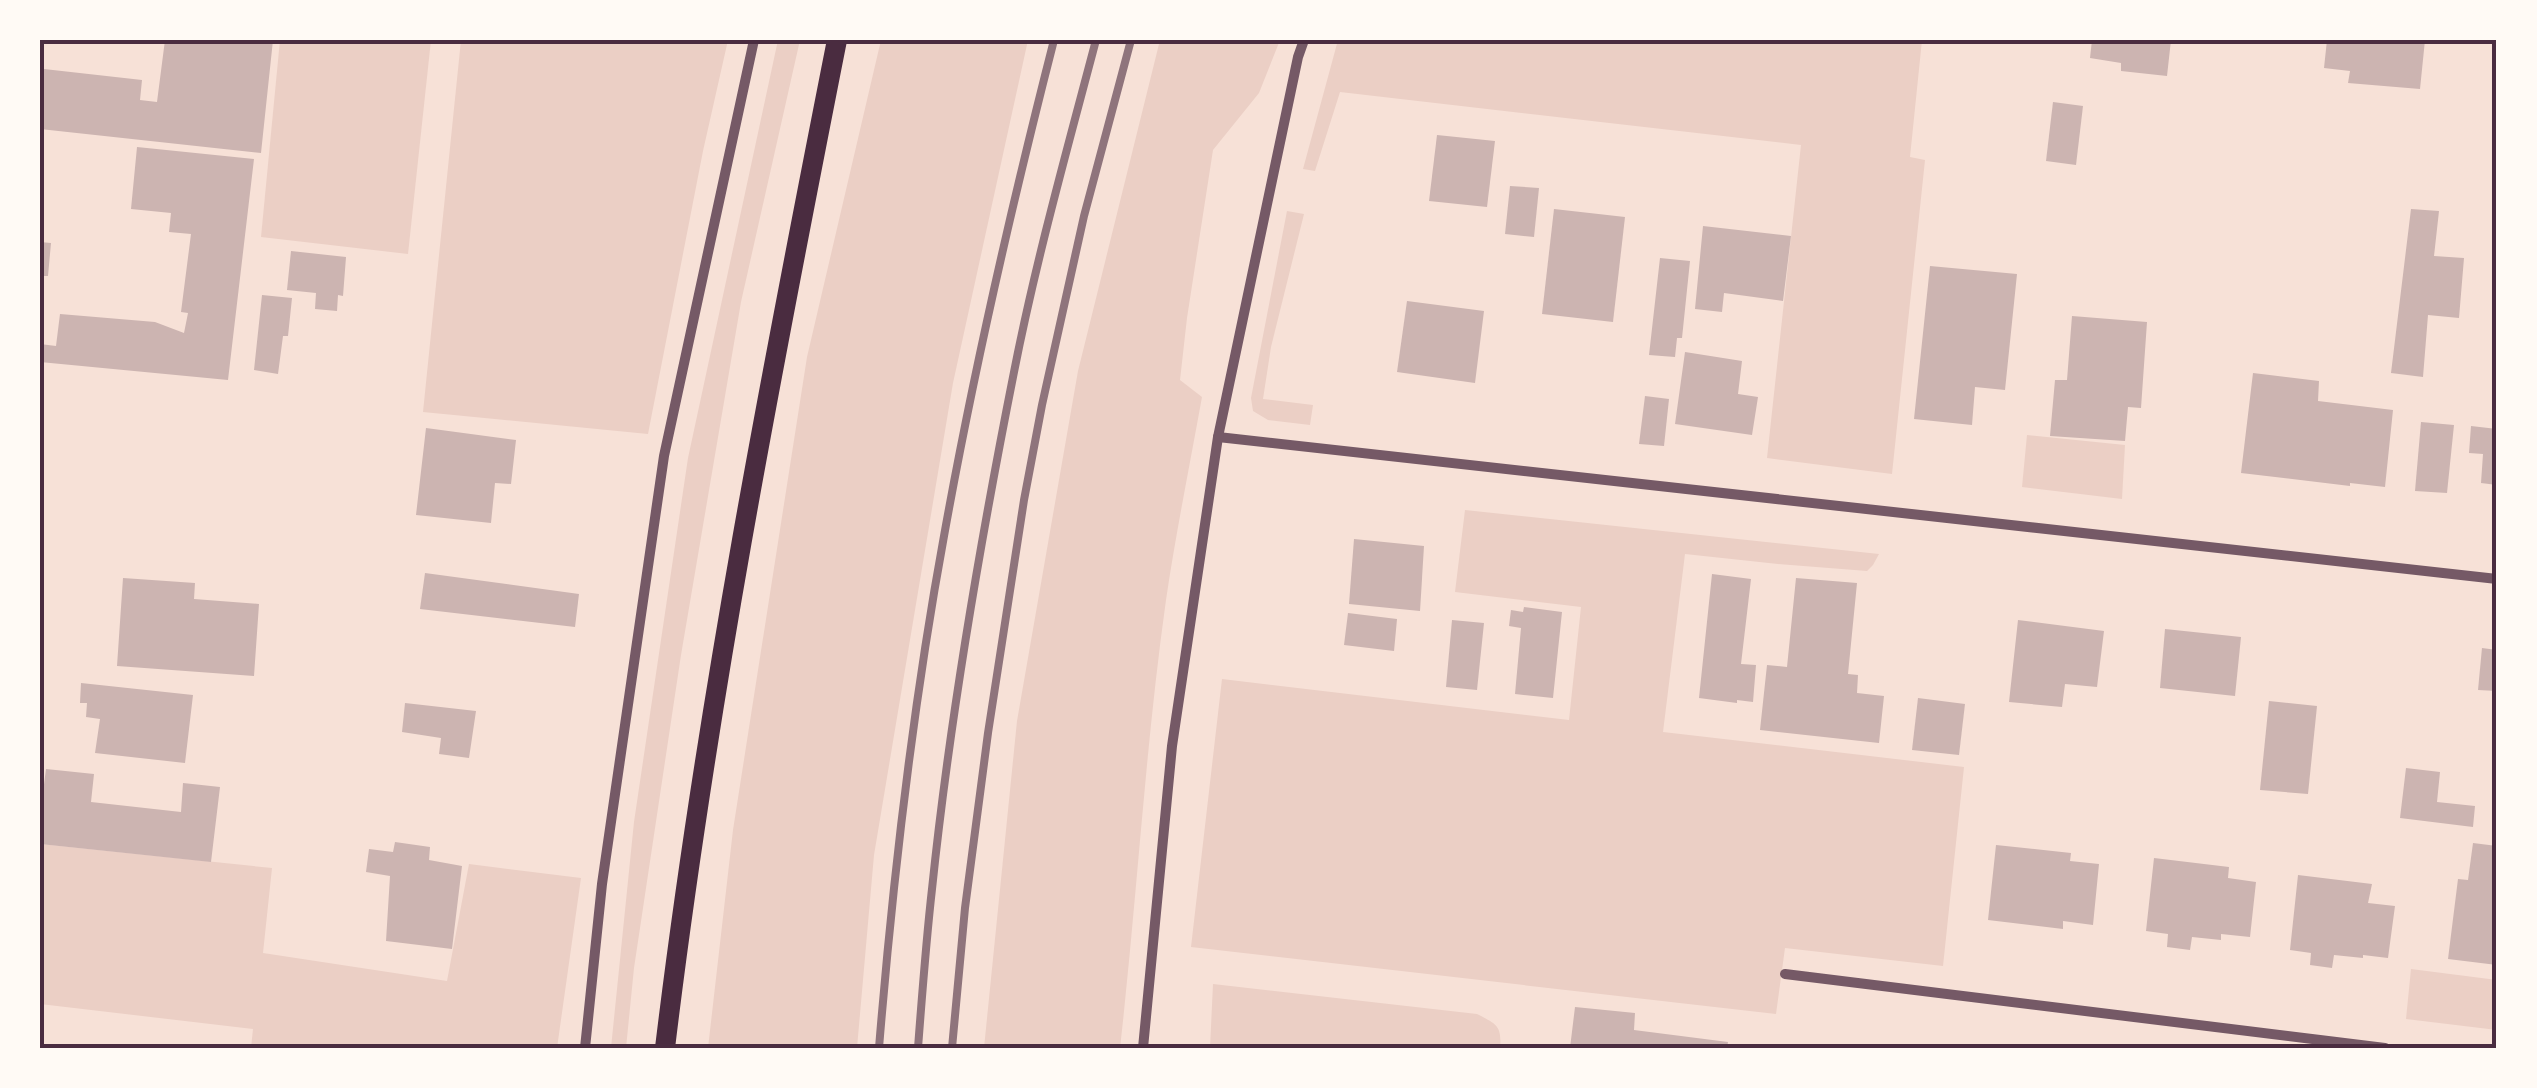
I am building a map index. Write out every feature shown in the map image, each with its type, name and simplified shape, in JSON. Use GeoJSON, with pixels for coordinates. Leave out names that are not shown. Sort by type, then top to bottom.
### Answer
{"type":"FeatureCollection","features":[{"type":"Feature","properties":{"kind":"main road"},"geometry":{"type":"LineString","coordinates":[[665,1048],[677,946],[754,462],[838,40]]}},
{"type":"Feature","properties":{"kind":"street"},"geometry":{"type":"LineString","coordinates":[[585,1048],[602,884],[664,456],[754,40]]}},
{"type":"Feature","properties":{"kind":"street"},"geometry":{"type":"LineString","coordinates":[[1144,1048],[1172,746],[1218,437],[1304,40]]}},
{"type":"Feature","properties":{"kind":"street"},"geometry":{"type":"LineString","coordinates":[[1218,437],[2497,579]]}},
{"type":"Feature","properties":{"kind":"street"},"geometry":{"type":"LineString","coordinates":[[1785,974],[2385,1048]]}},
{"type":"Feature","properties":{"kind":"shaded area"},"geometry":{"type":"Polygon","coordinates":[[[280,40],[431,40],[408,254],[261,237],[280,40]]]}},
{"type":"Feature","properties":{"kind":"shaded area"},"geometry":{"type":"Polygon","coordinates":[[[461,40],[728,40],[648,434],[423,412],[461,40]]]}},
{"type":"Feature","properties":{"kind":"shaded area"},"geometry":{"type":"Polygon","coordinates":[[[778,40],[800,40],[741,302],[681,655],[634,968],[626,1048],[611,1048],[634,822],[688,458],[778,40]]]}},
{"type":"Feature","properties":{"kind":"shaded area"},"geometry":{"type":"Polygon","coordinates":[[[881,40],[1028,40],[953,383],[874,855],[857,1048],[708,1048],[733,830],[807,357],[881,40]]]}},
{"type":"Feature","properties":{"kind":"shaded area"},"geometry":{"type":"Polygon","coordinates":[[[1160,40],[1280,40],[1259,93],[1213,150],[1180,380],[1202,397],[1166,600],[1120,1048],[984,1048],[1017,721],[1078,371],[1160,40]]]}},
{"type":"Feature","properties":{"kind":"shaded area"},"geometry":{"type":"Polygon","coordinates":[[[1338,40],[1922,40],[1910,157],[1925,160],[1892,474],[1767,458],[1801,145],[1340,92],[1315,171],[1303,169],[1338,40]]]}},
{"type":"Feature","properties":{"kind":"shaded area"},"geometry":{"type":"Polygon","coordinates":[[[1287,211],[1304,214],[1271,347],[1263,399],[1313,405],[1310,425],[1268,420],[1253,411],[1251,398],[1287,211]]]}},
{"type":"Feature","properties":{"kind":"shaded area"},"geometry":{"type":"Polygon","coordinates":[[[2027,435],[2125,445],[2122,499],[2022,487],[2027,435]]]}},
{"type":"Feature","properties":{"kind":"shaded area"},"geometry":{"type":"Polygon","coordinates":[[[1465,510],[1879,554],[1867,571],[1685,554],[1663,732],[1964,767],[1943,966],[1785,948],[1776,1014],[1191,947],[1222,679],[1569,720],[1581,607],[1455,592],[1465,510]]]}},
{"type":"Feature","properties":{"kind":"shaded area"},"geometry":{"type":"Polygon","coordinates":[[[40,844],[272,868],[263,953],[447,981],[469,864],[581,878],[557,1048],[251,1048],[253,1029],[40,1004],[40,844]]]}},
{"type":"Feature","properties":{"kind":"shaded area"},"geometry":{"type":"Polygon","coordinates":[[[2411,969],[2497,980],[2497,1030],[2406,1019],[2411,969]]]}},
{"type":"Feature","properties":{"kind":"shaded area"},"geometry":{"type":"Polygon","coordinates":[[[1213,984],[1477,1014],[1496,1026],[1500,1048],[1210,1048],[1213,984]]]}},
{"type":"Feature","properties":{"kind":"building"},"geometry":{"type":"Polygon","coordinates":[[[165,40],[273,40],[261,153],[40,129],[40,73],[44,69],[142,80],[140,100],[157,102],[165,40]]]}},
{"type":"Feature","properties":{"kind":"building"},"geometry":{"type":"Polygon","coordinates":[[[2092,40],[2171,40],[2167,76],[2121,71],[2121,63],[2090,58],[2092,40]]]}},
{"type":"Feature","properties":{"kind":"building"},"geometry":{"type":"Polygon","coordinates":[[[2327,40],[2425,40],[2420,89],[2348,83],[2350,71],[2324,68],[2327,40]]]}},
{"type":"Feature","properties":{"kind":"building"},"geometry":{"type":"Polygon","coordinates":[[[2053,102],[2083,106],[2076,165],[2046,161],[2053,102]]]}},
{"type":"Feature","properties":{"kind":"building"},"geometry":{"type":"Polygon","coordinates":[[[1437,135],[1495,141],[1487,207],[1429,201],[1437,135]]]}},
{"type":"Feature","properties":{"kind":"building"},"geometry":{"type":"Polygon","coordinates":[[[137,147],[254,159],[228,380],[40,362],[40,344],[56,346],[60,314],[155,322],[184,333],[188,313],[181,312],[191,234],[169,232],[171,213],[131,209],[137,147]]]}},
{"type":"Feature","properties":{"kind":"building"},"geometry":{"type":"Polygon","coordinates":[[[1510,186],[1539,188],[1534,237],[1505,234],[1510,186]]]}},
{"type":"Feature","properties":{"kind":"building"},"geometry":{"type":"Polygon","coordinates":[[[1554,209],[1625,217],[1613,322],[1542,314],[1554,209]]]}},
{"type":"Feature","properties":{"kind":"building"},"geometry":{"type":"Polygon","coordinates":[[[2411,209],[2439,211],[2434,256],[2464,258],[2459,318],[2428,315],[2423,377],[2391,373],[2411,209]]]}},
{"type":"Feature","properties":{"kind":"building"},"geometry":{"type":"Polygon","coordinates":[[[1703,226],[1791,236],[1783,301],[1724,293],[1722,312],[1695,309],[1703,226]]]}},
{"type":"Feature","properties":{"kind":"building"},"geometry":{"type":"Polygon","coordinates":[[[40,242],[51,243],[48,276],[40,276],[40,242]]]}},
{"type":"Feature","properties":{"kind":"building"},"geometry":{"type":"Polygon","coordinates":[[[291,251],[346,257],[343,296],[338,295],[337,311],[315,309],[316,293],[287,290],[291,251]]]}},
{"type":"Feature","properties":{"kind":"building"},"geometry":{"type":"Polygon","coordinates":[[[1660,258],[1690,261],[1682,338],[1677,338],[1675,357],[1649,355],[1660,258]]]}},
{"type":"Feature","properties":{"kind":"building"},"geometry":{"type":"Polygon","coordinates":[[[1930,266],[2017,274],[2005,390],[1975,387],[1972,425],[1914,419],[1930,266]]]}},
{"type":"Feature","properties":{"kind":"building"},"geometry":{"type":"Polygon","coordinates":[[[262,295],[292,298],[278,374],[254,370],[262,295]]]}},
{"type":"Feature","properties":{"kind":"building"},"geometry":{"type":"Polygon","coordinates":[[[1407,301],[1484,311],[1475,383],[1397,372],[1407,301]]]}},
{"type":"Feature","properties":{"kind":"building"},"geometry":{"type":"Polygon","coordinates":[[[2072,316],[2147,322],[2141,408],[2128,407],[2125,441],[2050,436],[2055,380],[2067,380],[2072,316]]]}},
{"type":"Feature","properties":{"kind":"building"},"geometry":{"type":"Polygon","coordinates":[[[1685,352],[1742,361],[1738,394],[1758,397],[1752,435],[1675,424],[1685,352]]]}},
{"type":"Feature","properties":{"kind":"building"},"geometry":{"type":"Polygon","coordinates":[[[2253,373],[2319,381],[2318,401],[2393,410],[2385,487],[2241,473],[2253,373]]]}},
{"type":"Feature","properties":{"kind":"building"},"geometry":{"type":"Polygon","coordinates":[[[1645,396],[1669,399],[1664,446],[1639,444],[1645,396]]]}},
{"type":"Feature","properties":{"kind":"building"},"geometry":{"type":"Polygon","coordinates":[[[2421,422],[2454,425],[2447,493],[2415,491],[2421,422]]]}},
{"type":"Feature","properties":{"kind":"building"},"geometry":{"type":"Polygon","coordinates":[[[2471,426],[2497,429],[2497,485],[2481,483],[2483,454],[2469,453],[2471,426]]]}},
{"type":"Feature","properties":{"kind":"building"},"geometry":{"type":"Polygon","coordinates":[[[426,428],[516,440],[511,484],[495,483],[491,523],[416,515],[426,428]]]}},
{"type":"Feature","properties":{"kind":"building"},"geometry":{"type":"Polygon","coordinates":[[[1354,539],[1424,546],[1420,611],[1349,604],[1354,539]]]}},
{"type":"Feature","properties":{"kind":"building"},"geometry":{"type":"Polygon","coordinates":[[[425,573],[579,594],[575,627],[420,609],[425,573]]]}},
{"type":"Feature","properties":{"kind":"building"},"geometry":{"type":"Polygon","coordinates":[[[1712,574],[1751,579],[1741,664],[1756,665],[1753,702],[1699,698],[1712,574]]]}},
{"type":"Feature","properties":{"kind":"building"},"geometry":{"type":"Polygon","coordinates":[[[123,578],[195,583],[194,599],[259,604],[254,676],[117,666],[123,578]]]}},
{"type":"Feature","properties":{"kind":"building"},"geometry":{"type":"Polygon","coordinates":[[[1796,578],[1857,583],[1848,674],[1858,675],[1857,693],[1884,696],[1879,743],[1760,730],[1767,665],[1787,667],[1796,578]]]}},
{"type":"Feature","properties":{"kind":"building"},"geometry":{"type":"Polygon","coordinates":[[[1524,607],[1562,612],[1553,698],[1515,694],[1521,628],[1509,626],[1511,610],[1523,612],[1524,607]]]}},
{"type":"Feature","properties":{"kind":"building"},"geometry":{"type":"Polygon","coordinates":[[[1348,613],[1397,619],[1394,651],[1344,645],[1348,613]]]}},
{"type":"Feature","properties":{"kind":"building"},"geometry":{"type":"Polygon","coordinates":[[[1452,620],[1484,623],[1477,690],[1446,687],[1452,620]]]}},
{"type":"Feature","properties":{"kind":"building"},"geometry":{"type":"Polygon","coordinates":[[[2018,620],[2104,631],[2097,687],[2065,684],[2062,707],[2009,702],[2018,620]]]}},
{"type":"Feature","properties":{"kind":"building"},"geometry":{"type":"Polygon","coordinates":[[[2165,629],[2241,637],[2235,696],[2160,688],[2165,629]]]}},
{"type":"Feature","properties":{"kind":"building"},"geometry":{"type":"Polygon","coordinates":[[[2482,648],[2497,650],[2497,691],[2478,690],[2482,648]]]}},
{"type":"Feature","properties":{"kind":"building"},"geometry":{"type":"Polygon","coordinates":[[[81,683],[193,695],[185,763],[95,753],[100,719],[86,717],[87,703],[80,703],[81,683]]]}},
{"type":"Feature","properties":{"kind":"building"},"geometry":{"type":"Polygon","coordinates":[[[1918,698],[1965,704],[1959,755],[1912,750],[1918,698]]]}},
{"type":"Feature","properties":{"kind":"building"},"geometry":{"type":"Polygon","coordinates":[[[2269,701],[2317,706],[2308,794],[2260,790],[2269,701]]]}},
{"type":"Feature","properties":{"kind":"building"},"geometry":{"type":"Polygon","coordinates":[[[405,703],[476,711],[469,758],[439,754],[441,738],[402,732],[405,703]]]}},
{"type":"Feature","properties":{"kind":"building"},"geometry":{"type":"Polygon","coordinates":[[[2406,768],[2440,772],[2437,802],[2475,806],[2473,827],[2400,818],[2406,768]]]}},
{"type":"Feature","properties":{"kind":"building"},"geometry":{"type":"Polygon","coordinates":[[[46,769],[94,774],[91,802],[181,812],[183,783],[220,787],[211,862],[40,844],[40,792],[46,769]]]}},
{"type":"Feature","properties":{"kind":"building"},"geometry":{"type":"Polygon","coordinates":[[[395,842],[430,847],[429,860],[462,866],[452,949],[386,941],[390,876],[366,872],[369,849],[393,852],[395,842]]]}},
{"type":"Feature","properties":{"kind":"building"},"geometry":{"type":"Polygon","coordinates":[[[2473,843],[2497,846],[2497,965],[2448,959],[2458,879],[2468,880],[2473,843]]]}},
{"type":"Feature","properties":{"kind":"building"},"geometry":{"type":"Polygon","coordinates":[[[1996,845],[2071,853],[2070,861],[2099,864],[2093,925],[2063,921],[2063,929],[1988,920],[1996,845]]]}},
{"type":"Feature","properties":{"kind":"building"},"geometry":{"type":"Polygon","coordinates":[[[2154,858],[2229,867],[2228,878],[2256,882],[2250,937],[2192,937],[2190,950],[2167,947],[2168,934],[2146,931],[2154,858]]]}},
{"type":"Feature","properties":{"kind":"building"},"geometry":{"type":"Polygon","coordinates":[[[2298,875],[2372,884],[2368,903],[2395,906],[2388,958],[2334,955],[2332,968],[2310,965],[2311,953],[2290,950],[2298,875]]]}},
{"type":"Feature","properties":{"kind":"building"},"geometry":{"type":"Polygon","coordinates":[[[1575,1007],[1635,1013],[1634,1030],[1728,1042],[1727,1048],[1570,1048],[1575,1007]]]}},
{"type":"Feature","properties":{"kind":"railway"},"geometry":{"type":"LineString","coordinates":[[879,1048],[905,791],[933,600],[981,349],[1054,40]]}},
{"type":"Feature","properties":{"kind":"railway"},"geometry":{"type":"LineString","coordinates":[[918,1048],[939,824],[978,565],[1032,288],[1096,40]]}},
{"type":"Feature","properties":{"kind":"railway"},"geometry":{"type":"LineString","coordinates":[[952,1048],[965,908],[1024,500],[1084,216],[1131,40]]}}]}
